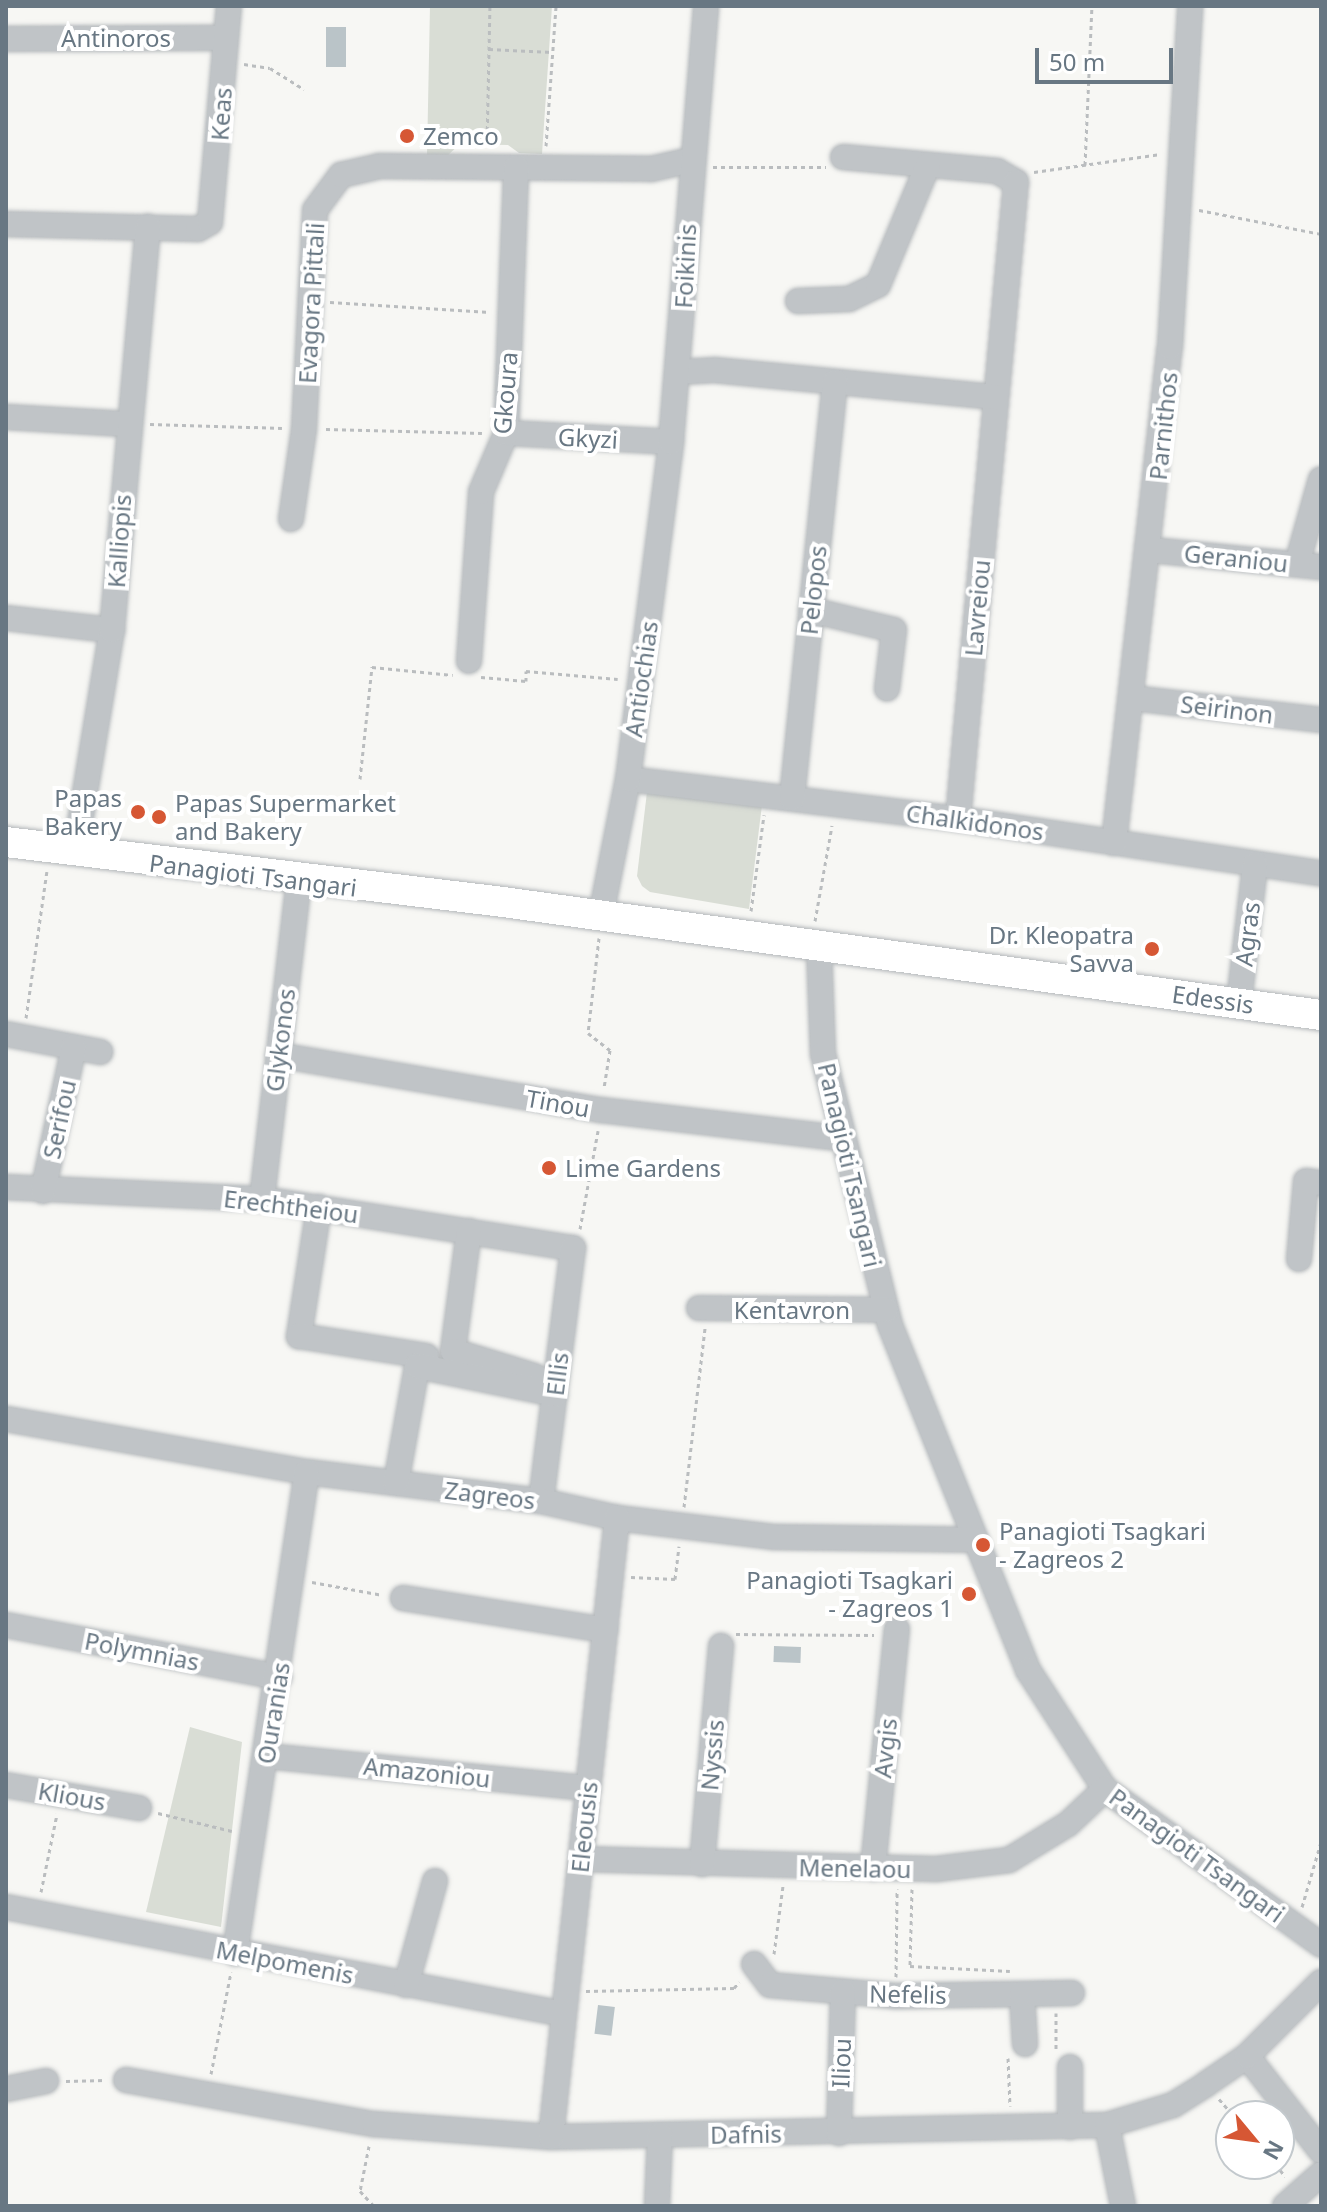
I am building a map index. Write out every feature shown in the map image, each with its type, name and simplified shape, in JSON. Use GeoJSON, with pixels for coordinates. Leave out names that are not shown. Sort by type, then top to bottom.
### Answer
{"type":"FeatureCollection","features":[{"type":"Feature","properties":{"kind":"main road","name":"Panagioti Tsangari"},"geometry":{"type":"LineString","coordinates":[[6,842],[299,881],[601,915],[814,946]]}},
{"type":"Feature","properties":{"kind":"main road","name":"Edessis"},"geometry":{"type":"LineString","coordinates":[[814,946],[1321,1015]]}},
{"type":"Feature","properties":{"kind":"street","name":"Keas"},"geometry":{"type":"LineString","coordinates":[[148,227],[198,229],[210,222],[229,6]]}},
{"type":"Feature","properties":{"kind":"street","name":"Foikinis"},"geometry":{"type":"LineString","coordinates":[[671,442],[691,160],[706,6]]}},
{"type":"Feature","properties":{"kind":"street","name":"Parnithos"},"geometry":{"type":"LineString","coordinates":[[1114,843],[1151,550],[1190,6]]}},
{"type":"Feature","properties":{"kind":"street","name":"Antinoros"},"geometry":{"type":"LineString","coordinates":[[6,39],[225,49]]}},
{"type":"Feature","properties":{"kind":"street"},"geometry":{"type":"LineString","coordinates":[[843,157],[1010,175]]}},
{"type":"Feature","properties":{"kind":"street","name":"Evagora Pittali"},"geometry":{"type":"LineString","coordinates":[[291,519],[304,429],[315,210],[341,175],[379,166],[651,169],[691,160]]}},
{"type":"Feature","properties":{"kind":"street"},"geometry":{"type":"LineString","coordinates":[[798,301],[849,299],[878,285],[928,165]]}},
{"type":"Feature","properties":{"kind":"street","name":"Gkoura"},"geometry":{"type":"LineString","coordinates":[[469,661],[481,492],[506,433],[516,168]]}},
{"type":"Feature","properties":{"kind":"street","name":"Lavreiou"},"geometry":{"type":"LineString","coordinates":[[958,819],[996,397],[1018,194],[1010,175]]}},
{"type":"Feature","properties":{"kind":"street"},"geometry":{"type":"LineString","coordinates":[[6,224],[148,227]]}},
{"type":"Feature","properties":{"kind":"street","name":"Kalliopis"},"geometry":{"type":"LineString","coordinates":[[63,850],[112,630],[127,424],[148,227]]}},
{"type":"Feature","properties":{"kind":"street"},"geometry":{"type":"LineString","coordinates":[[678,372],[714,370],[996,397]]}},
{"type":"Feature","properties":{"kind":"street","name":"Pelopos"},"geometry":{"type":"LineString","coordinates":[[792,798],[835,382]]}},
{"type":"Feature","properties":{"kind":"street"},"geometry":{"type":"LineString","coordinates":[[6,417],[127,424]]}},
{"type":"Feature","properties":{"kind":"street","name":"Gkyzi"},"geometry":{"type":"LineString","coordinates":[[506,433],[671,442]]}},
{"type":"Feature","properties":{"kind":"street","name":"Antiochias"},"geometry":{"type":"LineString","coordinates":[[601,915],[628,779],[671,442]]}},
{"type":"Feature","properties":{"kind":"street"},"geometry":{"type":"LineString","coordinates":[[1309,566],[1321,479]]}},
{"type":"Feature","properties":{"kind":"street","name":"Geraniou"},"geometry":{"type":"LineString","coordinates":[[1151,550],[1309,566]]}},
{"type":"Feature","properties":{"kind":"street"},"geometry":{"type":"LineString","coordinates":[[811,610],[894,630],[887,689]]}},
{"type":"Feature","properties":{"kind":"street"},"geometry":{"type":"LineString","coordinates":[[6,618],[112,630]]}},
{"type":"Feature","properties":{"kind":"street","name":"Seirinon"},"geometry":{"type":"LineString","coordinates":[[1132,698],[1321,720]]}},
{"type":"Feature","properties":{"kind":"street","name":"Chalkidonos"},"geometry":{"type":"LineString","coordinates":[[628,779],[958,819],[1321,873]]}},
{"type":"Feature","properties":{"kind":"street","name":"Agras"},"geometry":{"type":"LineString","coordinates":[[1239,1002],[1255,865]]}},
{"type":"Feature","properties":{"kind":"street","name":"Glykonos"},"geometry":{"type":"LineString","coordinates":[[262,1199],[299,881]]}},
{"type":"Feature","properties":{"kind":"street","name":"Panagioti Tsangari"},"geometry":{"type":"LineString","coordinates":[[814,946],[823,1054],[840,1138],[886,1310],[1028,1670],[1105,1789],[1321,1945]]}},
{"type":"Feature","properties":{"kind":"street","name":"Serifou"},"geometry":{"type":"LineString","coordinates":[[15,1036],[100,1052]]}},
{"type":"Feature","properties":{"kind":"street","name":"Serifou"},"geometry":{"type":"LineString","coordinates":[[43,1191],[74,1047]]}},
{"type":"Feature","properties":{"kind":"street","name":"Tinou"},"geometry":{"type":"LineString","coordinates":[[278,1055],[601,1110],[840,1138]]}},
{"type":"Feature","properties":{"kind":"street"},"geometry":{"type":"LineString","coordinates":[[1299,1259],[1306,1181],[1321,1183]]}},
{"type":"Feature","properties":{"kind":"street","name":"Erechtheiou"},"geometry":{"type":"LineString","coordinates":[[6,1187],[262,1199],[573,1248]]}},
{"type":"Feature","properties":{"kind":"street"},"geometry":{"type":"LineString","coordinates":[[319,1207],[299,1336],[426,1356]]}},
{"type":"Feature","properties":{"kind":"street"},"geometry":{"type":"LineString","coordinates":[[469,1231],[453,1351],[556,1388]]}},
{"type":"Feature","properties":{"kind":"street","name":"Ellis"},"geometry":{"type":"LineString","coordinates":[[541,1501],[573,1248]]}},
{"type":"Feature","properties":{"kind":"street","name":"Kentavron"},"geometry":{"type":"LineString","coordinates":[[703,1308],[886,1310]]}},
{"type":"Feature","properties":{"kind":"street"},"geometry":{"type":"LineString","coordinates":[[396,1483],[417,1366],[556,1388]]}},
{"type":"Feature","properties":{"kind":"street","name":"Zagreos"},"geometry":{"type":"LineString","coordinates":[[6,1419],[307,1472],[541,1501],[617,1518],[681,1526],[773,1537],[976,1540]]}},
{"type":"Feature","properties":{"kind":"street","name":"Ouranias"},"geometry":{"type":"LineString","coordinates":[[235,1953],[279,1677],[307,1472]]}},
{"type":"Feature","properties":{"kind":"street","name":"Eleousis"},"geometry":{"type":"LineString","coordinates":[[551,2137],[617,1518]]}},
{"type":"Feature","properties":{"kind":"street"},"geometry":{"type":"LineString","coordinates":[[403,1598],[605,1630]]}},
{"type":"Feature","properties":{"kind":"street","name":"Polymnias"},"geometry":{"type":"LineString","coordinates":[[6,1625],[279,1677]]}},
{"type":"Feature","properties":{"kind":"street","name":"Avgis"},"geometry":{"type":"LineString","coordinates":[[873,1868],[897,1629]]}},
{"type":"Feature","properties":{"kind":"street","name":"Nyssis"},"geometry":{"type":"LineString","coordinates":[[702,1864],[721,1646]]}},
{"type":"Feature","properties":{"kind":"street","name":"Amazoniou"},"geometry":{"type":"LineString","coordinates":[[266,1756],[588,1788]]}},
{"type":"Feature","properties":{"kind":"street","name":"Klious"},"geometry":{"type":"LineString","coordinates":[[6,1785],[139,1808]]}},
{"type":"Feature","properties":{"kind":"street","name":"Menelaou"},"geometry":{"type":"LineString","coordinates":[[581,1859],[873,1868],[905,1875],[1009,1860],[1068,1824],[1105,1789]]}},
{"type":"Feature","properties":{"kind":"street"},"geometry":{"type":"LineString","coordinates":[[406,1985],[435,1881]]}},
{"type":"Feature","properties":{"kind":"street","name":"Melpomenis"},"geometry":{"type":"LineString","coordinates":[[6,1907],[406,1985],[565,2002]]}},
{"type":"Feature","properties":{"kind":"street"},"geometry":{"type":"LineString","coordinates":[[754,1964],[770,1985]]}},
{"type":"Feature","properties":{"kind":"street","name":"Dafnis"},"geometry":{"type":"LineString","coordinates":[[126,2080],[374,2124],[551,2137],[1011,2130],[1107,2125],[1173,2105],[1247,2056],[1321,1982]]}},
{"type":"Feature","properties":{"kind":"street"},"geometry":{"type":"LineString","coordinates":[[1024,1983],[1025,2044]]}},
{"type":"Feature","properties":{"kind":"street","name":"Nefelis"},"geometry":{"type":"LineString","coordinates":[[770,1985],[895,1996],[1024,1983],[1064,1993]]}},
{"type":"Feature","properties":{"kind":"street","name":"Iliou"},"geometry":{"type":"LineString","coordinates":[[839,2133],[843,1992]]}},
{"type":"Feature","properties":{"kind":"street"},"geometry":{"type":"LineString","coordinates":[[1247,2056],[1321,2151]]}},
{"type":"Feature","properties":{"kind":"street"},"geometry":{"type":"LineString","coordinates":[[1063,2063],[1070,2127]]}},
{"type":"Feature","properties":{"kind":"street"},"geometry":{"type":"LineString","coordinates":[[6,2089],[46,2081]]}},
{"type":"Feature","properties":{"kind":"street"},"geometry":{"type":"LineString","coordinates":[[1107,2125],[1123,2206]]}},
{"type":"Feature","properties":{"kind":"street"},"geometry":{"type":"LineString","coordinates":[[657,2206],[660,2135]]}},
{"type":"Feature","properties":{"kind":"street"},"geometry":{"type":"LineString","coordinates":[[1285,2206],[1321,2174]]}},
{"type":"Feature","properties":{"kind":"path"},"geometry":{"type":"LineString","coordinates":[[487,168],[490,6]]}},
{"type":"Feature","properties":{"kind":"path"},"geometry":{"type":"LineString","coordinates":[[545,168],[556,6]]}},
{"type":"Feature","properties":{"kind":"path"},"geometry":{"type":"LineString","coordinates":[[1085,165],[1092,6]]}},
{"type":"Feature","properties":{"kind":"path"},"geometry":{"type":"LineString","coordinates":[[225,49],[270,68],[304,89]]}},
{"type":"Feature","properties":{"kind":"path"},"geometry":{"type":"LineString","coordinates":[[489,49],[553,52]]}},
{"type":"Feature","properties":{"kind":"path"},"geometry":{"type":"LineString","coordinates":[[1010,175],[1181,152]]}},
{"type":"Feature","properties":{"kind":"path"},"geometry":{"type":"LineString","coordinates":[[691,160],[701,166],[827,167],[843,157]]}},
{"type":"Feature","properties":{"kind":"path"},"geometry":{"type":"LineString","coordinates":[[1178,206],[1321,234]]}},
{"type":"Feature","properties":{"kind":"path"},"geometry":{"type":"LineString","coordinates":[[310,301],[510,313]]}},
{"type":"Feature","properties":{"kind":"path"},"geometry":{"type":"LineString","coordinates":[[360,779],[372,667],[526,681],[526,671],[642,681]]}},
{"type":"Feature","properties":{"kind":"path"},"geometry":{"type":"LineString","coordinates":[[748,937],[767,795]]}},
{"type":"Feature","properties":{"kind":"path"},"geometry":{"type":"LineString","coordinates":[[814,946],[836,803]]}},
{"type":"Feature","properties":{"kind":"path"},"geometry":{"type":"LineString","coordinates":[[15,1036],[63,850]]}},
{"type":"Feature","properties":{"kind":"path"},"geometry":{"type":"LineString","coordinates":[[573,1248],[584,1219],[610,1050],[588,1033],[601,915]]}},
{"type":"Feature","properties":{"kind":"path"},"geometry":{"type":"LineString","coordinates":[[611,1576],[675,1579],[703,1308]]}},
{"type":"Feature","properties":{"kind":"path"},"geometry":{"type":"LineString","coordinates":[[293,1579],[403,1598]]}},
{"type":"Feature","properties":{"kind":"path"},"geometry":{"type":"LineString","coordinates":[[721,1646],[740,1630],[864,1638],[897,1629]]}},
{"type":"Feature","properties":{"kind":"path"},"geometry":{"type":"LineString","coordinates":[[37,1913],[61,1794]]}},
{"type":"Feature","properties":{"kind":"path"},"geometry":{"type":"LineString","coordinates":[[139,1808],[253,1836]]}},
{"type":"Feature","properties":{"kind":"path"},"geometry":{"type":"LineString","coordinates":[[1296,1926],[1321,1842]]}},
{"type":"Feature","properties":{"kind":"path"},"geometry":{"type":"LineString","coordinates":[[770,1985],[785,1866]]}},
{"type":"Feature","properties":{"kind":"path"},"geometry":{"type":"LineString","coordinates":[[905,1875],[910,1966],[1024,1983]]}},
{"type":"Feature","properties":{"kind":"path"},"geometry":{"type":"LineString","coordinates":[[895,1996],[905,1875]]}},
{"type":"Feature","properties":{"kind":"path"},"geometry":{"type":"LineString","coordinates":[[207,2094],[235,1953]]}},
{"type":"Feature","properties":{"kind":"path"},"geometry":{"type":"LineString","coordinates":[[565,2002],[734,1988],[754,1964]]}},
{"type":"Feature","properties":{"kind":"path"},"geometry":{"type":"LineString","coordinates":[[1063,2063],[1064,1993]]}},
{"type":"Feature","properties":{"kind":"path"},"geometry":{"type":"LineString","coordinates":[[1011,2130],[1008,2053],[1025,2044]]}},
{"type":"Feature","properties":{"kind":"path"},"geometry":{"type":"LineString","coordinates":[[46,2081],[126,2080]]}},
{"type":"Feature","properties":{"kind":"path"},"geometry":{"type":"LineString","coordinates":[[374,2124],[360,2191],[374,2206]]}},
{"type":"Feature","properties":{"kind":"shaded area"},"geometry":{"type":"Polygon","coordinates":[[[430,6],[552,6],[542,154],[519,153],[508,145],[460,144],[448,155],[427,155],[430,6]]]}},
{"type":"Feature","properties":{"kind":"shaded area"},"geometry":{"type":"Polygon","coordinates":[[[326,27],[346,27],[346,67],[326,67],[326,27]]]}},
{"type":"Feature","properties":{"kind":"shaded area"},"geometry":{"type":"Polygon","coordinates":[[[647,792],[762,805],[749,909],[650,892],[642,886],[637,876],[647,792]]]}},
{"type":"Feature","properties":{"kind":"shaded area"},"geometry":{"type":"Polygon","coordinates":[[[774,1646],[801,1647],[800,1663],[773,1662],[774,1646]]]}},
{"type":"Feature","properties":{"kind":"shaded area"},"geometry":{"type":"Polygon","coordinates":[[[190,1727],[242,1742],[221,1927],[146,1912],[190,1727]]]}},
{"type":"Feature","properties":{"kind":"shaded area"},"geometry":{"type":"Polygon","coordinates":[[[598,2005],[615,2007],[611,2036],[594,2034],[598,2005]]]}},
{"type":"Feature","properties":{"kind":"place","name":"Zemco"},"geometry":{"type":"Point","coordinates":[407,136]}},
{"type":"Feature","properties":{"kind":"place","name":"Papas Bakery"},"geometry":{"type":"Point","coordinates":[138,812]}},
{"type":"Feature","properties":{"kind":"place","name":"Papas Supermarket and Bakery"},"geometry":{"type":"Point","coordinates":[159,817]}},
{"type":"Feature","properties":{"kind":"place","name":"Dr. Kleopatra Savva"},"geometry":{"type":"Point","coordinates":[1152,949]}},
{"type":"Feature","properties":{"kind":"place","name":"Lime Gardens"},"geometry":{"type":"Point","coordinates":[549,1168]}},
{"type":"Feature","properties":{"kind":"place","name":"Panagioti Tsagkari - Zagreos 2"},"geometry":{"type":"Point","coordinates":[983,1545]}},
{"type":"Feature","properties":{"kind":"place","name":"Panagioti Tsagkari - Zagreos 1"},"geometry":{"type":"Point","coordinates":[969,1594]}}]}
